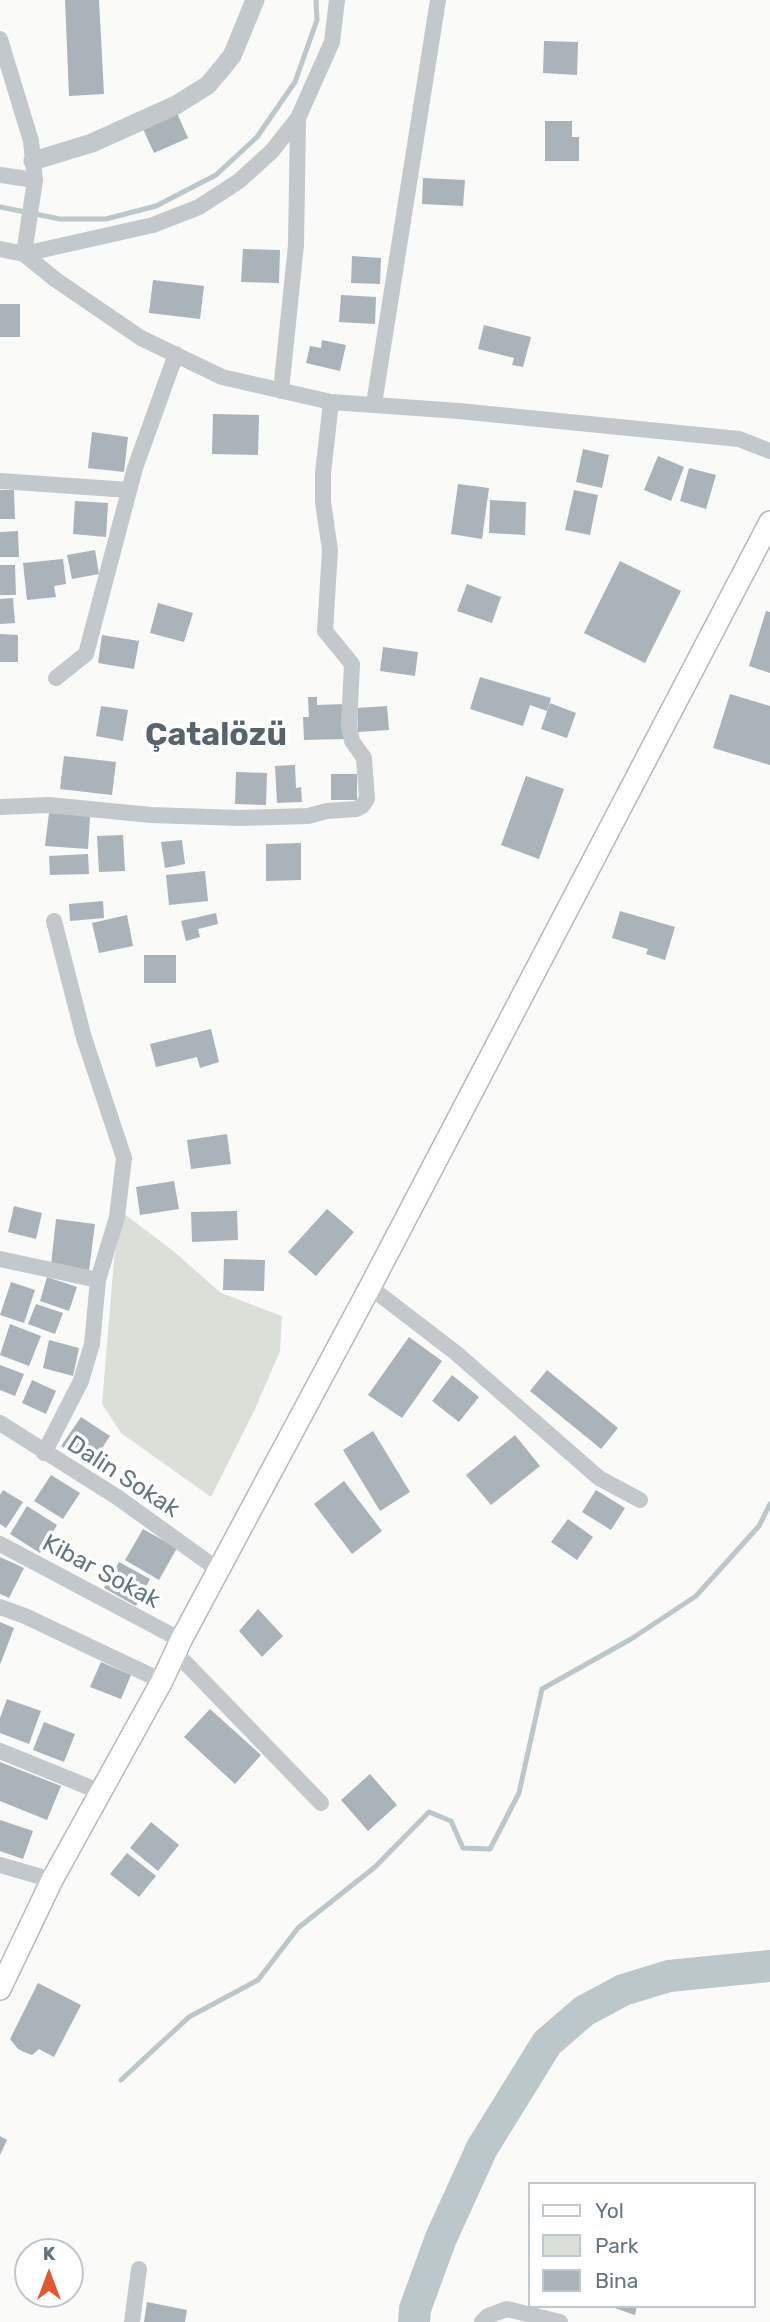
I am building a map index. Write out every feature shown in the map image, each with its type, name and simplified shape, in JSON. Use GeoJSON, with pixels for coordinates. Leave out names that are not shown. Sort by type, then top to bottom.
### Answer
{"type":"FeatureCollection","features":[{"type":"Feature","properties":{"kind":"main road"},"geometry":{"type":"LineString","coordinates":[[0,1989],[52,1881],[162,1681],[770,522]]}},
{"type":"Feature","properties":{"kind":"street"},"geometry":{"type":"LineString","coordinates":[[0,175],[34,170],[176,105],[208,85],[232,56],[255,0]]}},
{"type":"Feature","properties":{"kind":"street"},"geometry":{"type":"LineString","coordinates":[[0,249],[24,254],[153,225],[199,206],[239,181],[272,151],[298,118],[332,41],[337,0]]}},
{"type":"Feature","properties":{"kind":"street"},"geometry":{"type":"LineString","coordinates":[[374,404],[438,0]]}},
{"type":"Feature","properties":{"kind":"street"},"geometry":{"type":"LineString","coordinates":[[0,39],[31,141],[34,170],[24,254]]}},
{"type":"Feature","properties":{"kind":"street"},"geometry":{"type":"LineString","coordinates":[[281,391],[296,245],[298,118]]}},
{"type":"Feature","properties":{"kind":"street"},"geometry":{"type":"LineString","coordinates":[[24,254],[141,338],[222,377],[331,402],[460,411],[738,439],[770,451]]}},
{"type":"Feature","properties":{"kind":"street"},"geometry":{"type":"LineString","coordinates":[[56,677],[86,654],[135,468],[176,354]]}},
{"type":"Feature","properties":{"kind":"street"},"geometry":{"type":"LineString","coordinates":[[0,807],[48,805],[151,815],[240,818],[308,817],[362,806],[367,799],[364,758],[352,741],[349,726],[352,664],[325,631],[330,550],[323,502],[323,472],[331,402]]}},
{"type":"Feature","properties":{"kind":"street"},"geometry":{"type":"LineString","coordinates":[[0,481],[129,490]]}},
{"type":"Feature","properties":{"kind":"street"},"geometry":{"type":"LineString","coordinates":[[44,1453],[81,1381],[92,1344],[98,1280],[117,1217],[124,1158],[84,1038],[54,921]]}},
{"type":"Feature","properties":{"kind":"street"},"geometry":{"type":"LineString","coordinates":[[0,1259],[98,1280]]}},
{"type":"Feature","properties":{"kind":"street"},"geometry":{"type":"LineString","coordinates":[[370,1287],[456,1353],[599,1478],[640,1500]]}},
{"type":"Feature","properties":{"kind":"street","name":"Dalin Sokak"},"geometry":{"type":"LineString","coordinates":[[0,1423],[117,1497],[220,1571]]}},
{"type":"Feature","properties":{"kind":"street","name":"Kibar Sokak"},"geometry":{"type":"LineString","coordinates":[[0,1544],[178,1646],[321,1803]]}},
{"type":"Feature","properties":{"kind":"street"},"geometry":{"type":"LineString","coordinates":[[0,1607],[76,1639],[162,1681]]}},
{"type":"Feature","properties":{"kind":"street"},"geometry":{"type":"LineString","coordinates":[[0,1751],[101,1792]]}},
{"type":"Feature","properties":{"kind":"street"},"geometry":{"type":"LineString","coordinates":[[0,1865],[52,1881]]}},
{"type":"Feature","properties":{"kind":"street"},"geometry":{"type":"LineString","coordinates":[[132,2322],[139,2269]]}},
{"type":"Feature","properties":{"kind":"street"},"geometry":{"type":"LineString","coordinates":[[482,2322],[488,2316],[507,2309],[560,2322]]}},
{"type":"Feature","properties":{"kind":"green space"},"geometry":{"type":"Polygon","coordinates":[[[123,1213],[172,1250],[221,1293],[282,1316],[280,1351],[255,1409],[211,1497],[121,1433],[102,1404],[114,1260],[123,1213]]]}},
{"type":"Feature","properties":{"kind":"building"},"geometry":{"type":"Polygon","coordinates":[[[65,0],[99,0],[104,94],[69,96],[65,0]]]}},
{"type":"Feature","properties":{"kind":"building"},"geometry":{"type":"Polygon","coordinates":[[[544,41],[578,42],[577,75],[543,73],[544,41]]]}},
{"type":"Feature","properties":{"kind":"building"},"geometry":{"type":"Polygon","coordinates":[[[177,113],[188,138],[154,153],[143,129],[177,113]]]}},
{"type":"Feature","properties":{"kind":"building"},"geometry":{"type":"Polygon","coordinates":[[[545,121],[572,121],[572,137],[579,137],[579,161],[545,161],[545,121]]]}},
{"type":"Feature","properties":{"kind":"building"},"geometry":{"type":"Polygon","coordinates":[[[423,178],[465,180],[463,206],[422,204],[423,178]]]}},
{"type":"Feature","properties":{"kind":"building"},"geometry":{"type":"Polygon","coordinates":[[[243,249],[280,250],[279,283],[241,282],[243,249]]]}},
{"type":"Feature","properties":{"kind":"building"},"geometry":{"type":"Polygon","coordinates":[[[352,256],[381,258],[380,284],[351,283],[352,256]]]}},
{"type":"Feature","properties":{"kind":"building"},"geometry":{"type":"Polygon","coordinates":[[[153,280],[204,286],[200,319],[149,313],[153,280]]]}},
{"type":"Feature","properties":{"kind":"building"},"geometry":{"type":"Polygon","coordinates":[[[341,295],[376,297],[375,324],[339,322],[341,295]]]}},
{"type":"Feature","properties":{"kind":"building"},"geometry":{"type":"Polygon","coordinates":[[[0,304],[20,304],[20,337],[0,337],[0,304]]]}},
{"type":"Feature","properties":{"kind":"building"},"geometry":{"type":"Polygon","coordinates":[[[484,325],[531,337],[523,367],[512,365],[514,358],[478,349],[484,325]]]}},
{"type":"Feature","properties":{"kind":"building"},"geometry":{"type":"Polygon","coordinates":[[[322,340],[346,345],[340,371],[306,363],[310,346],[321,348],[322,340]]]}},
{"type":"Feature","properties":{"kind":"building"},"geometry":{"type":"Polygon","coordinates":[[[213,414],[259,415],[258,455],[212,454],[213,414]]]}},
{"type":"Feature","properties":{"kind":"building"},"geometry":{"type":"Polygon","coordinates":[[[92,432],[128,437],[124,472],[88,468],[92,432]]]}},
{"type":"Feature","properties":{"kind":"building"},"geometry":{"type":"Polygon","coordinates":[[[583,449],[609,455],[602,488],[576,482],[583,449]]]}},
{"type":"Feature","properties":{"kind":"building"},"geometry":{"type":"Polygon","coordinates":[[[658,456],[684,467],[671,501],[644,490],[658,456]]]}},
{"type":"Feature","properties":{"kind":"building"},"geometry":{"type":"Polygon","coordinates":[[[689,468],[716,475],[706,509],[680,501],[689,468]]]}},
{"type":"Feature","properties":{"kind":"building"},"geometry":{"type":"Polygon","coordinates":[[[458,484],[489,488],[482,539],[451,534],[458,484]]]}},
{"type":"Feature","properties":{"kind":"building"},"geometry":{"type":"Polygon","coordinates":[[[0,490],[14,490],[15,519],[0,519],[0,490]]]}},
{"type":"Feature","properties":{"kind":"building"},"geometry":{"type":"Polygon","coordinates":[[[574,490],[598,495],[590,535],[565,530],[574,490]]]}},
{"type":"Feature","properties":{"kind":"building"},"geometry":{"type":"Polygon","coordinates":[[[490,500],[526,502],[525,535],[489,533],[490,500]]]}},
{"type":"Feature","properties":{"kind":"building"},"geometry":{"type":"Polygon","coordinates":[[[75,501],[108,503],[106,537],[73,534],[75,501]]]}},
{"type":"Feature","properties":{"kind":"building"},"geometry":{"type":"Polygon","coordinates":[[[18,531],[19,557],[0,557],[0,532],[18,531]]]}},
{"type":"Feature","properties":{"kind":"building"},"geometry":{"type":"Polygon","coordinates":[[[95,550],[99,574],[72,579],[67,555],[95,550]]]}},
{"type":"Feature","properties":{"kind":"building"},"geometry":{"type":"Polygon","coordinates":[[[63,559],[66,584],[54,586],[56,597],[27,600],[23,563],[63,559]]]}},
{"type":"Feature","properties":{"kind":"building"},"geometry":{"type":"Polygon","coordinates":[[[620,561],[681,591],[645,663],[584,633],[620,561]]]}},
{"type":"Feature","properties":{"kind":"building"},"geometry":{"type":"Polygon","coordinates":[[[0,565],[15,565],[16,595],[0,595],[0,565]]]}},
{"type":"Feature","properties":{"kind":"building"},"geometry":{"type":"Polygon","coordinates":[[[467,584],[501,597],[492,623],[457,611],[467,584]]]}},
{"type":"Feature","properties":{"kind":"building"},"geometry":{"type":"Polygon","coordinates":[[[13,598],[15,623],[0,624],[0,599],[13,598]]]}},
{"type":"Feature","properties":{"kind":"building"},"geometry":{"type":"Polygon","coordinates":[[[158,603],[193,613],[184,642],[150,633],[158,603]]]}},
{"type":"Feature","properties":{"kind":"building"},"geometry":{"type":"Polygon","coordinates":[[[766,611],[770,612],[770,673],[749,666],[766,611]]]}},
{"type":"Feature","properties":{"kind":"building"},"geometry":{"type":"Polygon","coordinates":[[[0,634],[18,635],[18,662],[0,662],[0,634]]]}},
{"type":"Feature","properties":{"kind":"building"},"geometry":{"type":"Polygon","coordinates":[[[102,635],[139,641],[134,669],[98,663],[102,635]]]}},
{"type":"Feature","properties":{"kind":"building"},"geometry":{"type":"Polygon","coordinates":[[[383,647],[418,652],[415,676],[380,671],[383,647]]]}},
{"type":"Feature","properties":{"kind":"building"},"geometry":{"type":"Polygon","coordinates":[[[480,677],[551,698],[547,711],[530,705],[523,726],[470,709],[480,677]]]}},
{"type":"Feature","properties":{"kind":"building"},"geometry":{"type":"Polygon","coordinates":[[[730,694],[770,706],[770,765],[713,748],[730,694]]]}},
{"type":"Feature","properties":{"kind":"building"},"geometry":{"type":"Polygon","coordinates":[[[308,697],[317,697],[317,705],[345,704],[346,739],[304,740],[303,717],[309,717],[308,697]]]}},
{"type":"Feature","properties":{"kind":"building"},"geometry":{"type":"Polygon","coordinates":[[[550,703],[576,713],[567,738],[541,729],[550,703]]]}},
{"type":"Feature","properties":{"kind":"building"},"geometry":{"type":"Polygon","coordinates":[[[101,706],[128,710],[123,741],[96,736],[101,706]]]}},
{"type":"Feature","properties":{"kind":"building"},"geometry":{"type":"Polygon","coordinates":[[[387,706],[389,730],[358,732],[357,708],[387,706]]]}},
{"type":"Feature","properties":{"kind":"building"},"geometry":{"type":"Polygon","coordinates":[[[64,756],[116,762],[112,795],[60,789],[64,756]]]}},
{"type":"Feature","properties":{"kind":"building"},"geometry":{"type":"Polygon","coordinates":[[[295,765],[296,788],[301,787],[302,802],[277,803],[275,766],[295,765]]]}},
{"type":"Feature","properties":{"kind":"building"},"geometry":{"type":"Polygon","coordinates":[[[236,772],[267,773],[266,805],[235,804],[236,772]]]}},
{"type":"Feature","properties":{"kind":"building"},"geometry":{"type":"Polygon","coordinates":[[[331,774],[357,774],[357,800],[331,800],[331,774]]]}},
{"type":"Feature","properties":{"kind":"building"},"geometry":{"type":"Polygon","coordinates":[[[526,776],[564,789],[539,859],[501,845],[526,776]]]}},
{"type":"Feature","properties":{"kind":"building"},"geometry":{"type":"Polygon","coordinates":[[[49,813],[90,816],[88,849],[45,846],[49,813]]]}},
{"type":"Feature","properties":{"kind":"building"},"geometry":{"type":"Polygon","coordinates":[[[123,835],[125,871],[99,872],[97,836],[123,835]]]}},
{"type":"Feature","properties":{"kind":"building"},"geometry":{"type":"Polygon","coordinates":[[[182,840],[185,864],[165,868],[161,842],[182,840]]]}},
{"type":"Feature","properties":{"kind":"building"},"geometry":{"type":"Polygon","coordinates":[[[301,843],[301,880],[266,881],[266,844],[301,843]]]}},
{"type":"Feature","properties":{"kind":"building"},"geometry":{"type":"Polygon","coordinates":[[[88,854],[89,874],[50,875],[49,856],[88,854]]]}},
{"type":"Feature","properties":{"kind":"building"},"geometry":{"type":"Polygon","coordinates":[[[205,871],[208,901],[169,905],[166,875],[205,871]]]}},
{"type":"Feature","properties":{"kind":"building"},"geometry":{"type":"Polygon","coordinates":[[[103,901],[104,918],[70,921],[69,904],[103,901]]]}},
{"type":"Feature","properties":{"kind":"building"},"geometry":{"type":"Polygon","coordinates":[[[620,911],[675,927],[665,960],[646,954],[648,949],[612,938],[620,911]]]}},
{"type":"Feature","properties":{"kind":"building"},"geometry":{"type":"Polygon","coordinates":[[[216,913],[218,924],[198,929],[200,937],[186,941],[181,921],[216,913]]]}},
{"type":"Feature","properties":{"kind":"building"},"geometry":{"type":"Polygon","coordinates":[[[127,915],[133,946],[99,953],[92,923],[127,915]]]}},
{"type":"Feature","properties":{"kind":"building"},"geometry":{"type":"Polygon","coordinates":[[[144,955],[176,955],[176,983],[144,983],[144,955]]]}},
{"type":"Feature","properties":{"kind":"building"},"geometry":{"type":"Polygon","coordinates":[[[211,1029],[219,1062],[200,1068],[197,1057],[156,1067],[150,1044],[211,1029]]]}},
{"type":"Feature","properties":{"kind":"building"},"geometry":{"type":"Polygon","coordinates":[[[227,1134],[231,1164],[191,1169],[187,1140],[227,1134]]]}},
{"type":"Feature","properties":{"kind":"building"},"geometry":{"type":"Polygon","coordinates":[[[174,1181],[179,1209],[140,1215],[136,1187],[174,1181]]]}},
{"type":"Feature","properties":{"kind":"building"},"geometry":{"type":"Polygon","coordinates":[[[14,1206],[42,1213],[36,1239],[8,1232],[14,1206]]]}},
{"type":"Feature","properties":{"kind":"building"},"geometry":{"type":"Polygon","coordinates":[[[327,1209],[354,1232],[316,1276],[288,1252],[327,1209]]]}},
{"type":"Feature","properties":{"kind":"building"},"geometry":{"type":"Polygon","coordinates":[[[237,1211],[238,1240],[192,1242],[191,1212],[237,1211]]]}},
{"type":"Feature","properties":{"kind":"building"},"geometry":{"type":"Polygon","coordinates":[[[56,1219],[95,1224],[89,1270],[51,1265],[56,1219]]]}},
{"type":"Feature","properties":{"kind":"building"},"geometry":{"type":"Polygon","coordinates":[[[224,1259],[265,1260],[264,1291],[223,1290],[224,1259]]]}},
{"type":"Feature","properties":{"kind":"building"},"geometry":{"type":"Polygon","coordinates":[[[47,1277],[77,1287],[69,1311],[40,1301],[47,1277]]]}},
{"type":"Feature","properties":{"kind":"building"},"geometry":{"type":"Polygon","coordinates":[[[11,1282],[35,1290],[24,1323],[0,1315],[11,1282]]]}},
{"type":"Feature","properties":{"kind":"building"},"geometry":{"type":"Polygon","coordinates":[[[36,1304],[63,1313],[55,1334],[28,1324],[36,1304]]]}},
{"type":"Feature","properties":{"kind":"building"},"geometry":{"type":"Polygon","coordinates":[[[10,1324],[41,1336],[29,1366],[0,1355],[10,1324]]]}},
{"type":"Feature","properties":{"kind":"building"},"geometry":{"type":"Polygon","coordinates":[[[409,1337],[442,1361],[402,1418],[368,1395],[409,1337]]]}},
{"type":"Feature","properties":{"kind":"building"},"geometry":{"type":"Polygon","coordinates":[[[49,1340],[79,1348],[73,1376],[43,1368],[49,1340]]]}},
{"type":"Feature","properties":{"kind":"building"},"geometry":{"type":"Polygon","coordinates":[[[0,1365],[24,1374],[15,1396],[0,1390],[0,1365]]]}},
{"type":"Feature","properties":{"kind":"building"},"geometry":{"type":"Polygon","coordinates":[[[547,1370],[618,1428],[601,1449],[530,1391],[547,1370]]]}},
{"type":"Feature","properties":{"kind":"building"},"geometry":{"type":"Polygon","coordinates":[[[452,1375],[479,1397],[459,1422],[432,1401],[452,1375]]]}},
{"type":"Feature","properties":{"kind":"building"},"geometry":{"type":"Polygon","coordinates":[[[32,1380],[56,1391],[46,1414],[22,1403],[32,1380]]]}},
{"type":"Feature","properties":{"kind":"building"},"geometry":{"type":"Polygon","coordinates":[[[81,1417],[110,1436],[90,1466],[61,1446],[81,1417]]]}},
{"type":"Feature","properties":{"kind":"building"},"geometry":{"type":"Polygon","coordinates":[[[373,1431],[410,1492],[380,1511],[343,1450],[373,1431]]]}},
{"type":"Feature","properties":{"kind":"building"},"geometry":{"type":"Polygon","coordinates":[[[515,1435],[540,1466],[491,1505],[466,1475],[515,1435]]]}},
{"type":"Feature","properties":{"kind":"building"},"geometry":{"type":"Polygon","coordinates":[[[51,1475],[80,1493],[63,1519],[34,1501],[51,1475]]]}},
{"type":"Feature","properties":{"kind":"building"},"geometry":{"type":"Polygon","coordinates":[[[344,1481],[382,1531],[352,1554],[314,1504],[344,1481]]]}},
{"type":"Feature","properties":{"kind":"building"},"geometry":{"type":"Polygon","coordinates":[[[3,1490],[23,1502],[6,1528],[0,1524],[0,1495],[3,1490]]]}},
{"type":"Feature","properties":{"kind":"building"},"geometry":{"type":"Polygon","coordinates":[[[596,1490],[625,1508],[611,1530],[582,1512],[596,1490]]]}},
{"type":"Feature","properties":{"kind":"building"},"geometry":{"type":"Polygon","coordinates":[[[27,1506],[57,1525],[40,1553],[10,1534],[27,1506]]]}},
{"type":"Feature","properties":{"kind":"building"},"geometry":{"type":"Polygon","coordinates":[[[568,1519],[593,1537],[577,1560],[551,1542],[568,1519]]]}},
{"type":"Feature","properties":{"kind":"building"},"geometry":{"type":"Polygon","coordinates":[[[143,1529],[177,1548],[159,1580],[125,1560],[143,1529]]]}},
{"type":"Feature","properties":{"kind":"building"},"geometry":{"type":"Polygon","coordinates":[[[0,1557],[24,1568],[9,1598],[0,1594],[0,1557]]]}},
{"type":"Feature","properties":{"kind":"building"},"geometry":{"type":"Polygon","coordinates":[[[119,1562],[150,1579],[136,1606],[104,1588],[119,1562]]]}},
{"type":"Feature","properties":{"kind":"building"},"geometry":{"type":"Polygon","coordinates":[[[258,1609],[283,1636],[262,1657],[239,1631],[258,1609]]]}},
{"type":"Feature","properties":{"kind":"building"},"geometry":{"type":"Polygon","coordinates":[[[0,1622],[14,1628],[0,1665],[0,1622]]]}},
{"type":"Feature","properties":{"kind":"building"},"geometry":{"type":"Polygon","coordinates":[[[101,1662],[131,1675],[121,1699],[90,1687],[101,1662]]]}},
{"type":"Feature","properties":{"kind":"building"},"geometry":{"type":"Polygon","coordinates":[[[7,1699],[41,1711],[29,1744],[0,1733],[0,1718],[7,1699]]]}},
{"type":"Feature","properties":{"kind":"building"},"geometry":{"type":"Polygon","coordinates":[[[210,1709],[261,1755],[235,1784],[184,1737],[210,1709]]]}},
{"type":"Feature","properties":{"kind":"building"},"geometry":{"type":"Polygon","coordinates":[[[44,1722],[75,1734],[64,1762],[33,1750],[44,1722]]]}},
{"type":"Feature","properties":{"kind":"building"},"geometry":{"type":"Polygon","coordinates":[[[0,1762],[61,1786],[47,1820],[0,1801],[0,1762]]]}},
{"type":"Feature","properties":{"kind":"building"},"geometry":{"type":"Polygon","coordinates":[[[370,1774],[397,1805],[368,1831],[341,1800],[370,1774]]]}},
{"type":"Feature","properties":{"kind":"building"},"geometry":{"type":"Polygon","coordinates":[[[0,1820],[33,1831],[23,1859],[0,1851],[0,1820]]]}},
{"type":"Feature","properties":{"kind":"building"},"geometry":{"type":"Polygon","coordinates":[[[151,1822],[179,1845],[158,1871],[130,1848],[151,1822]]]}},
{"type":"Feature","properties":{"kind":"building"},"geometry":{"type":"Polygon","coordinates":[[[127,1853],[156,1876],[139,1897],[110,1874],[127,1853]]]}},
{"type":"Feature","properties":{"kind":"building"},"geometry":{"type":"Polygon","coordinates":[[[38,1983],[81,2005],[54,2057],[39,2049],[32,2055],[24,2052],[10,2039],[38,1983]]]}},
{"type":"Feature","properties":{"kind":"building"},"geometry":{"type":"Polygon","coordinates":[[[0,2136],[7,2140],[0,2155],[0,2136]]]}},
{"type":"Feature","properties":{"kind":"building"},"geometry":{"type":"Polygon","coordinates":[[[147,2302],[187,2310],[185,2322],[144,2322],[147,2302]]]}},
{"type":"Feature","properties":{"kind":"building"},"geometry":{"type":"Polygon","coordinates":[[[615,2308],[637,2308],[635,2315],[615,2308]]]}},
{"type":"Feature","properties":{"kind":"waterway"},"geometry":{"type":"LineString","coordinates":[[0,207],[60,219],[106,219],[156,206],[216,175],[257,137],[295,82],[317,20],[316,0]]}},
{"type":"Feature","properties":{"kind":"waterway"},"geometry":{"type":"LineString","coordinates":[[121,2080],[189,2017],[258,1980],[298,1928],[375,1867],[429,1812],[451,1821],[463,1848],[490,1849],[519,1793],[542,1689],[631,1639],[696,1596],[759,1526],[770,1504]]}},
{"type":"Feature","properties":{"kind":"waterway"},"geometry":{"type":"LineString","coordinates":[[414,2322],[415,2309],[441,2238],[482,2148],[547,2043],[584,2011],[623,1990],[669,1976],[770,1966]]}},
{"type":"Feature","properties":{"kind":"district","name":"Çatalözü"},"geometry":{"type":"Point","coordinates":[216,736]}}]}
